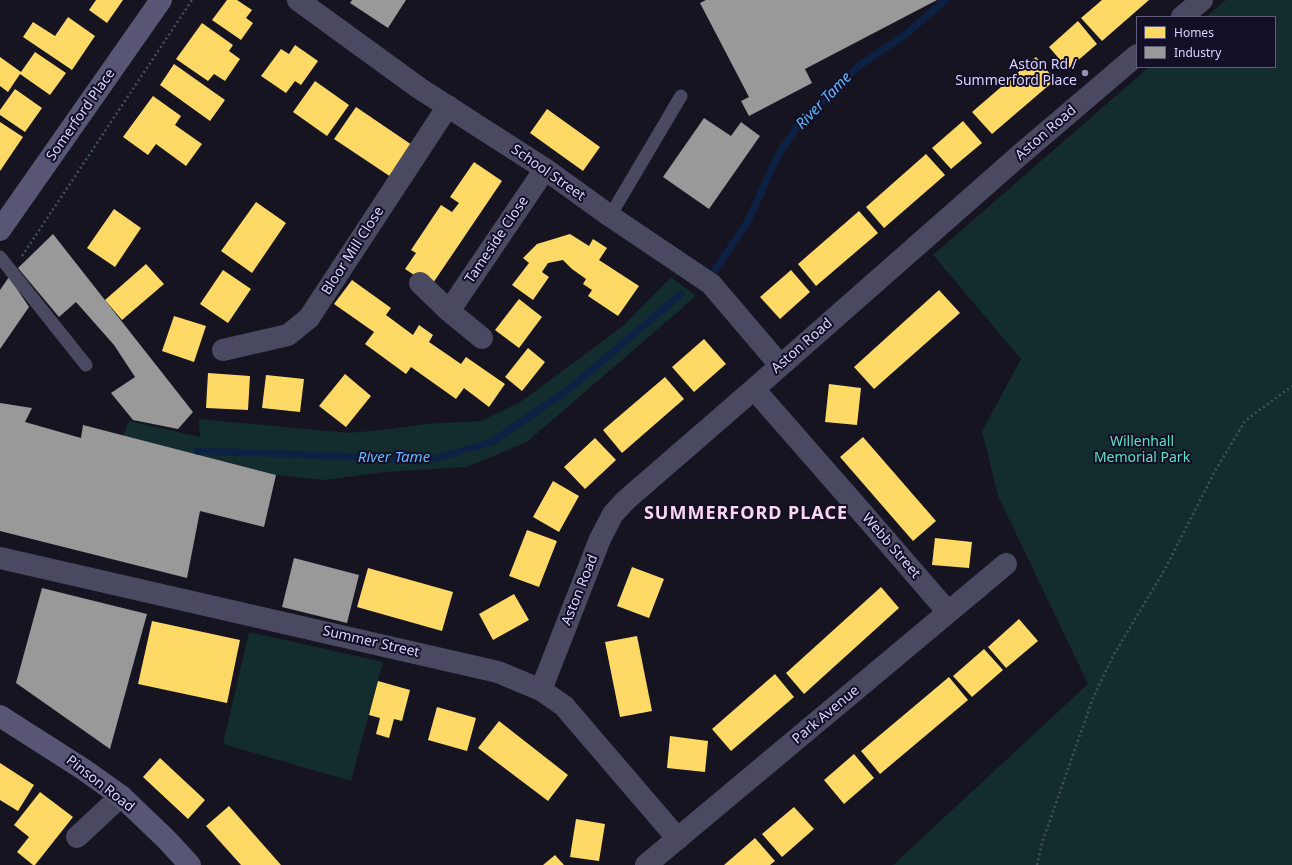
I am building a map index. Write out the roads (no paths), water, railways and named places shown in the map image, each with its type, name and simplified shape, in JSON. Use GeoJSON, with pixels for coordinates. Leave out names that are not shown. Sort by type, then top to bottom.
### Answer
{"type":"FeatureCollection","features":[{"type":"Feature","properties":{"kind":"main road","name":"Somerford Place"},"geometry":{"type":"LineString","coordinates":[[0,230],[161,0]]}},
{"type":"Feature","properties":{"kind":"main road","name":"Pinson Road"},"geometry":{"type":"LineString","coordinates":[[0,716],[83,768],[121,796],[166,839],[190,865]]}},
{"type":"Feature","properties":{"kind":"street","name":"School Street"},"geometry":{"type":"LineString","coordinates":[[298,0],[419,88],[544,168],[610,216],[711,284],[780,365]]}},
{"type":"Feature","properties":{"kind":"street"},"geometry":{"type":"LineString","coordinates":[[1183,16],[1202,0]]}},
{"type":"Feature","properties":{"kind":"street","name":"Aston Road"},"geometry":{"type":"LineString","coordinates":[[541,690],[600,539],[613,514],[632,495],[780,365],[1021,154],[1136,56]]}},
{"type":"Feature","properties":{"kind":"street","name":"Bloor Mill Close"},"geometry":{"type":"LineString","coordinates":[[223,350],[288,335],[309,318],[448,106]]}},
{"type":"Feature","properties":{"kind":"street","name":"Tameside Close"},"geometry":{"type":"LineString","coordinates":[[449,310],[544,168]]}},
{"type":"Feature","properties":{"kind":"street"},"geometry":{"type":"LineString","coordinates":[[420,283],[482,338]]}},
{"type":"Feature","properties":{"kind":"street","name":"Webb Street"},"geometry":{"type":"LineString","coordinates":[[754,389],[948,612]]}},
{"type":"Feature","properties":{"kind":"street","name":"Summer Street"},"geometry":{"type":"LineString","coordinates":[[0,558],[498,672],[541,690],[564,706],[678,839]]}},
{"type":"Feature","properties":{"kind":"street","name":"Park Avenue"},"geometry":{"type":"LineString","coordinates":[[646,865],[1006,564]]}},
{"type":"Feature","properties":{"kind":"street"},"geometry":{"type":"LineString","coordinates":[[76,837],[121,796]]}},
{"type":"Feature","properties":{"kind":"lane"},"geometry":{"type":"LineString","coordinates":[[610,216],[681,96]]}},
{"type":"Feature","properties":{"kind":"lane"},"geometry":{"type":"LineString","coordinates":[[0,257],[86,365]]}},
{"type":"Feature","properties":{"kind":"waterway","name":"River Tame"},"geometry":{"type":"LineString","coordinates":[[713,273],[748,221],[777,157],[800,122],[860,65],[905,35],[945,0]]}},
{"type":"Feature","properties":{"kind":"waterway","name":"River Tame"},"geometry":{"type":"LineString","coordinates":[[197,451],[427,461],[492,442],[569,389],[681,294]]}},
{"type":"Feature","properties":{"kind":"place","name":"Aston Rd / Summerford Place"},"geometry":{"type":"Point","coordinates":[1085,73]}},
{"type":"Feature","properties":{"kind":"district","name":"SUMMERFORD PLACE"},"geometry":{"type":"Point","coordinates":[746,514]}},
{"type":"Feature","properties":{"kind":"park label","name":"Willenhall Memorial Park"},"geometry":{"type":"Point","coordinates":[1142,450]}}]}
